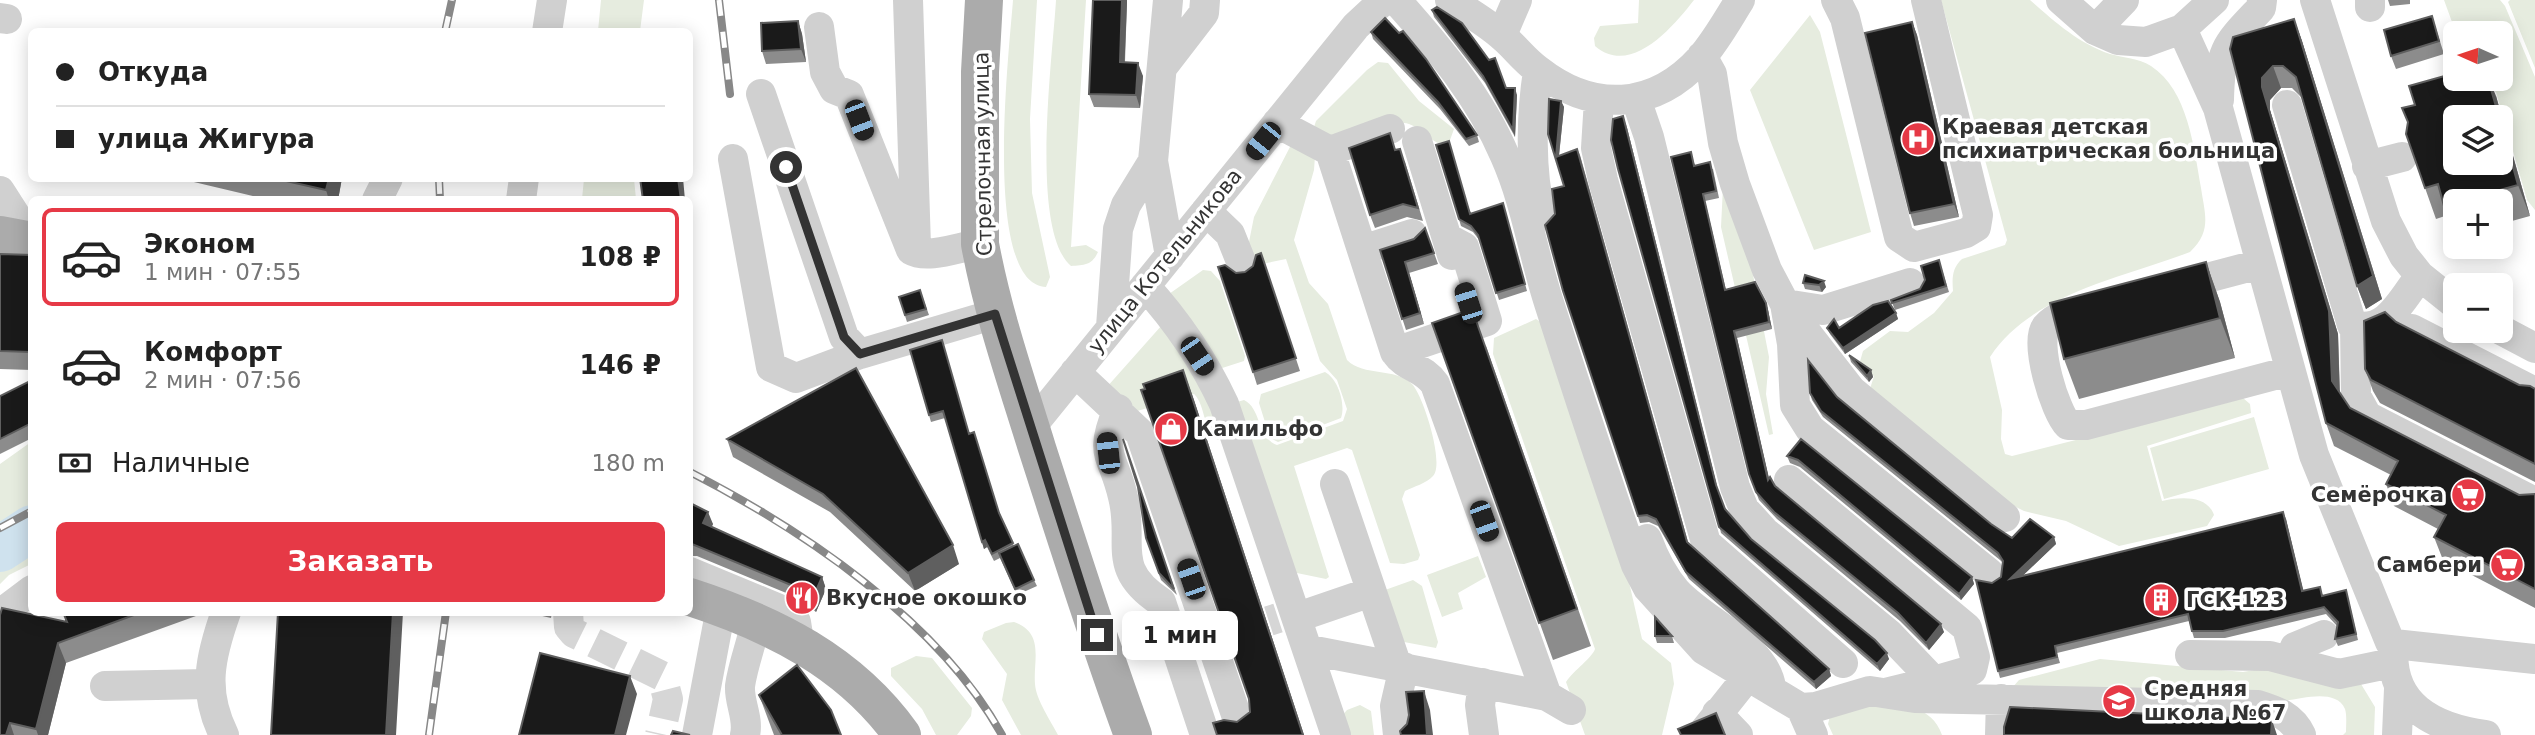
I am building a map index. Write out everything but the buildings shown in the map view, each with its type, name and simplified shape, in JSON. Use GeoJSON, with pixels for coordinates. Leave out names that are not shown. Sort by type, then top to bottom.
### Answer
{"type":"FeatureCollection","features":[{"type":"Feature","properties":{"kind":"main road","name":"Стрелочная улица"},"geometry":{"type":"LineString","coordinates":[[984,0],[980,72],[980,244],[995,314],[1085,598],[1133,735]]}},
{"type":"Feature","properties":{"kind":"main road"},"geometry":{"type":"LineString","coordinates":[[0,235],[28,240]]}},
{"type":"Feature","properties":{"kind":"main road"},"geometry":{"type":"LineString","coordinates":[[705,603],[756,621],[799,641],[850,678],[887,714],[902,735]]}},
{"type":"Feature","properties":{"kind":"street"},"geometry":{"type":"LineString","coordinates":[[548,28],[552,0]]}},
{"type":"Feature","properties":{"kind":"street"},"geometry":{"type":"LineString","coordinates":[[908,0],[916,253]]}},
{"type":"Feature","properties":{"kind":"street"},"geometry":{"type":"LineString","coordinates":[[1164,65],[1204,13],[1205,0]]}},
{"type":"Feature","properties":{"kind":"street","name":"улица Котельникова"},"geometry":{"type":"LineString","coordinates":[[1031,427],[1356,26],[1384,0]]}},
{"type":"Feature","properties":{"kind":"street"},"geometry":{"type":"LineString","coordinates":[[1396,0],[1442,52],[1486,118],[1505,155],[1522,199],[1547,300],[1636,565],[1648,588],[1704,650],[1760,683],[1807,722],[1816,707],[1870,691],[1915,698],[2258,705],[2278,711],[2295,723],[2301,735]]}},
{"type":"Feature","properties":{"kind":"street"},"geometry":{"type":"LineString","coordinates":[[1450,0],[1502,35],[1538,71],[1598,100],[1636,99],[1659,91],[1683,75],[1702,56],[1740,0]]}},
{"type":"Feature","properties":{"kind":"street"},"geometry":{"type":"LineString","coordinates":[[1502,35],[1517,0]]}},
{"type":"Feature","properties":{"kind":"street"},"geometry":{"type":"LineString","coordinates":[[1836,0],[1845,18],[1899,237],[1914,247],[1966,233],[1976,227],[1978,215],[1926,0]]}},
{"type":"Feature","properties":{"kind":"street"},"geometry":{"type":"LineString","coordinates":[[2061,0],[2095,30],[2118,40],[2146,42],[2182,29],[2214,0]]}},
{"type":"Feature","properties":{"kind":"street"},"geometry":{"type":"LineString","coordinates":[[2095,30],[2124,0]]}},
{"type":"Feature","properties":{"kind":"street"},"geometry":{"type":"LineString","coordinates":[[2218,108],[2220,64],[2228,43],[2261,8],[2262,0]]}},
{"type":"Feature","properties":{"kind":"street"},"geometry":{"type":"LineString","coordinates":[[2315,0],[2386,221],[2404,256],[2420,276],[2443,294]]}},
{"type":"Feature","properties":{"kind":"street"},"geometry":{"type":"LineString","coordinates":[[1165,1],[1164,65],[1153,161],[1170,256]]}},
{"type":"Feature","properties":{"kind":"street"},"geometry":{"type":"LineString","coordinates":[[818,27],[825,72],[834,89],[849,95],[906,243],[916,253]]}},
{"type":"Feature","properties":{"kind":"street"},"geometry":{"type":"LineString","coordinates":[[2182,29],[2218,108],[2314,455],[2390,642],[2395,665],[2397,735]]}},
{"type":"Feature","properties":{"kind":"street"},"geometry":{"type":"LineString","coordinates":[[1702,56],[1712,74],[1723,143],[1735,184],[1767,270],[1785,305],[1851,390],[2005,517]]}},
{"type":"Feature","properties":{"kind":"street"},"geometry":{"type":"LineString","coordinates":[[1538,71],[1535,122],[1536,191],[1540,214],[1648,541],[1659,568],[1677,593],[1758,660],[1769,676],[1709,724]]}},
{"type":"Feature","properties":{"kind":"street"},"geometry":{"type":"LineString","coordinates":[[761,94],[844,337],[860,354]]}},
{"type":"Feature","properties":{"kind":"street"},"geometry":{"type":"LineString","coordinates":[[1636,99],[1649,137],[1744,509],[1765,533],[1889,634],[1934,681]]}},
{"type":"Feature","properties":{"kind":"street"},"geometry":{"type":"LineString","coordinates":[[1598,100],[1596,148],[1603,180],[1706,543],[1843,663]]}},
{"type":"Feature","properties":{"kind":"street"},"geometry":{"type":"LineString","coordinates":[[2287,105],[2350,321],[2355,326],[2356,396],[2367,416],[2535,502]]}},
{"type":"Feature","properties":{"kind":"street"},"geometry":{"type":"LineString","coordinates":[[1277,124],[1330,151],[1403,135],[1447,238],[1464,247],[1487,321],[1395,352]]}},
{"type":"Feature","properties":{"kind":"street"},"geometry":{"type":"LineString","coordinates":[[1310,650],[1483,682],[1559,703],[1435,384],[1425,371],[1403,363],[1395,352],[1330,151]]}},
{"type":"Feature","properties":{"kind":"street"},"geometry":{"type":"LineString","coordinates":[[2367,166],[2402,157]]}},
{"type":"Feature","properties":{"kind":"street"},"geometry":{"type":"LineString","coordinates":[[733,159],[771,367],[796,378],[860,354],[995,314]]}},
{"type":"Feature","properties":{"kind":"street"},"geometry":{"type":"LineString","coordinates":[[1111,327],[1118,229],[1126,205],[1153,161]]}},
{"type":"Feature","properties":{"kind":"street"},"geometry":{"type":"LineString","coordinates":[[0,191],[28,235]]}},
{"type":"Feature","properties":{"kind":"street"},"geometry":{"type":"LineString","coordinates":[[1206,211],[1230,234],[1244,269]]}},
{"type":"Feature","properties":{"kind":"street"},"geometry":{"type":"LineString","coordinates":[[1362,250],[1412,234]]}},
{"type":"Feature","properties":{"kind":"street"},"geometry":{"type":"LineString","coordinates":[[916,253],[980,244]]}},
{"type":"Feature","properties":{"kind":"street"},"geometry":{"type":"LineString","coordinates":[[2260,264],[2057,317],[2044,329],[2041,346],[2059,416],[2068,425],[2085,425],[2290,371]]}},
{"type":"Feature","properties":{"kind":"street"},"geometry":{"type":"LineString","coordinates":[[2355,326],[2388,320],[2420,276]]}},
{"type":"Feature","properties":{"kind":"street"},"geometry":{"type":"LineString","coordinates":[[1785,305],[1823,310],[1910,283]]}},
{"type":"Feature","properties":{"kind":"street"},"geometry":{"type":"LineString","coordinates":[[1144,286],[1167,311],[1212,378],[1310,650],[1336,735]]}},
{"type":"Feature","properties":{"kind":"street"},"geometry":{"type":"LineString","coordinates":[[1785,305],[1792,344],[1795,405],[1811,429],[1989,573]]}},
{"type":"Feature","properties":{"kind":"street"},"geometry":{"type":"LineString","coordinates":[[2412,329],[2535,392]]}},
{"type":"Feature","properties":{"kind":"street"},"geometry":{"type":"LineString","coordinates":[[2513,336],[2535,348]]}},
{"type":"Feature","properties":{"kind":"street"},"geometry":{"type":"LineString","coordinates":[[1075,372],[1118,409],[1140,433],[1219,637],[1242,735]]}},
{"type":"Feature","properties":{"kind":"street"},"geometry":{"type":"LineString","coordinates":[[1118,409],[1106,437],[1108,453],[1124,498],[1125,550],[1132,575],[1146,592],[1161,602],[1205,735]]}},
{"type":"Feature","properties":{"kind":"street"},"geometry":{"type":"LineString","coordinates":[[1789,480],[1967,628],[1975,657],[1972,670],[1885,693]]}},
{"type":"Feature","properties":{"kind":"street"},"geometry":{"type":"LineString","coordinates":[[1335,484],[1371,592],[1401,667],[1395,706],[1398,735]]}},
{"type":"Feature","properties":{"kind":"street"},"geometry":{"type":"LineString","coordinates":[[693,573],[789,613],[796,622],[799,641]]}},
{"type":"Feature","properties":{"kind":"street"},"geometry":{"type":"LineString","coordinates":[[1298,617],[1371,592]]}},
{"type":"Feature","properties":{"kind":"street"},"geometry":{"type":"LineString","coordinates":[[0,614],[28,593]]}},
{"type":"Feature","properties":{"kind":"street"},"geometry":{"type":"LineString","coordinates":[[697,735],[705,603]]}},
{"type":"Feature","properties":{"kind":"street"},"geometry":{"type":"LineString","coordinates":[[224,735],[214,716],[208,684],[217,638],[225,616]]}},
{"type":"Feature","properties":{"kind":"street"},"geometry":{"type":"LineString","coordinates":[[748,732],[740,703],[741,684],[756,621]]}},
{"type":"Feature","properties":{"kind":"street"},"geometry":{"type":"LineString","coordinates":[[2290,659],[2295,647],[2324,635]]}},
{"type":"Feature","properties":{"kind":"street"},"geometry":{"type":"LineString","coordinates":[[1178,653],[1219,637]]}},
{"type":"Feature","properties":{"kind":"street"},"geometry":{"type":"LineString","coordinates":[[2190,655],[2290,659],[2321,671],[2339,674],[2395,665],[2535,659]]}},
{"type":"Feature","properties":{"kind":"street"},"geometry":{"type":"LineString","coordinates":[[2395,665],[2436,724],[2486,735]]}},
{"type":"Feature","properties":{"kind":"street"},"geometry":{"type":"LineString","coordinates":[[1483,682],[1480,705],[1484,735]]}},
{"type":"Feature","properties":{"kind":"street"},"geometry":{"type":"LineString","coordinates":[[105,686],[208,684]]}},
{"type":"Feature","properties":{"kind":"street"},"geometry":{"type":"LineString","coordinates":[[2000,735],[2001,699]]}},
{"type":"Feature","properties":{"kind":"street"},"geometry":{"type":"LineString","coordinates":[[1709,724],[1738,735]]}},
{"type":"Feature","properties":{"kind":"shaded area"},"geometry":{"type":"Polygon","coordinates":[[[601,0],[644,0],[640,28],[598,28],[601,0]]]}},
{"type":"Feature","properties":{"kind":"shaded area"},"geometry":{"type":"Polygon","coordinates":[[[1013,0],[1037,0],[1030,119],[1032,193],[1050,277],[1046,287],[1026,276],[1013,247],[1006,206],[1005,109],[1013,0]]]}},
{"type":"Feature","properties":{"kind":"shaded area"},"geometry":{"type":"Polygon","coordinates":[[[1056,0],[1086,0],[1071,247],[1086,245],[1098,252],[1088,264],[1071,266],[1058,246],[1051,217],[1047,180],[1048,98],[1056,0]]]}},
{"type":"Feature","properties":{"kind":"shaded area"},"geometry":{"type":"Polygon","coordinates":[[[1639,0],[1694,0],[1663,35],[1637,52],[1623,56],[1609,54],[1595,46],[1594,38],[1600,26],[1638,23],[1639,0]]]}},
{"type":"Feature","properties":{"kind":"shaded area"},"geometry":{"type":"Polygon","coordinates":[[[1941,0],[2030,0],[2058,24],[2088,44],[2110,54],[2151,66],[2163,76],[2181,105],[2192,138],[2205,215],[2204,230],[2197,244],[2190,252],[2081,290],[2054,303],[2030,317],[2008,335],[1990,357],[2002,410],[2001,439],[2005,454],[2012,456],[2243,398],[2250,404],[2251,413],[2147,446],[2162,501],[2184,498],[2205,503],[2214,515],[2207,526],[2119,546],[2066,521],[2024,511],[2004,501],[1869,392],[1874,376],[1859,365],[1863,351],[1890,331],[1908,332],[1934,313],[1953,291],[1953,274],[1962,259],[2005,245],[2007,240],[1941,0]]]}},
{"type":"Feature","properties":{"kind":"shaded area"},"geometry":{"type":"Polygon","coordinates":[[[2444,0],[2500,0],[2511,21],[2452,21],[2444,0]]]}},
{"type":"Feature","properties":{"kind":"shaded area"},"geometry":{"type":"Polygon","coordinates":[[[2535,0],[2535,68],[2508,2],[2535,0]]]}},
{"type":"Feature","properties":{"kind":"shaded area"},"geometry":{"type":"Polygon","coordinates":[[[1810,15],[1820,32],[1871,232],[1814,250],[1750,90],[1810,15]]]}},
{"type":"Feature","properties":{"kind":"shaded area"},"geometry":{"type":"Polygon","coordinates":[[[2513,25],[2535,77],[2535,210],[2527,200],[2513,151],[2513,105],[2500,105],[2496,92],[2513,91],[2513,25]]]}},
{"type":"Feature","properties":{"kind":"shaded area"},"geometry":{"type":"Polygon","coordinates":[[[1378,62],[1388,63],[1419,101],[1454,129],[1450,140],[1438,143],[1413,126],[1401,122],[1373,128],[1338,143],[1313,130],[1316,121],[1378,62]]]}},
{"type":"Feature","properties":{"kind":"shaded area"},"geometry":{"type":"Polygon","coordinates":[[[1291,145],[1315,156],[1314,170],[1294,240],[1309,283],[1328,304],[1347,360],[1362,369],[1397,375],[1412,384],[1422,401],[1435,445],[1436,469],[1433,476],[1405,491],[1402,499],[1420,555],[1418,560],[1404,564],[1390,563],[1352,450],[1347,448],[1294,466],[1329,577],[1326,579],[1292,572],[1237,402],[1244,400],[1250,404],[1262,430],[1270,441],[1277,445],[1343,421],[1347,409],[1337,380],[1320,361],[1286,259],[1257,265],[1246,257],[1254,217],[1291,145]]]}},
{"type":"Feature","properties":{"kind":"shaded area"},"geometry":{"type":"Polygon","coordinates":[[[584,182],[634,182],[636,196],[582,196],[584,182]]]}},
{"type":"Feature","properties":{"kind":"shaded area"},"geometry":{"type":"Polygon","coordinates":[[[1723,187],[1748,249],[1769,357],[1766,394],[1773,434],[1769,435],[1721,227],[1723,187]]]}},
{"type":"Feature","properties":{"kind":"shaded area"},"geometry":{"type":"Polygon","coordinates":[[[1203,270],[1211,271],[1220,281],[1245,356],[1244,361],[1216,370],[1169,294],[1203,270]]]}},
{"type":"Feature","properties":{"kind":"shaded area"},"geometry":{"type":"Polygon","coordinates":[[[1536,319],[1545,325],[1629,582],[1642,639],[1671,663],[1674,684],[1662,735],[1585,735],[1566,682],[1595,649],[1493,354],[1494,338],[1536,319]]]}},
{"type":"Feature","properties":{"kind":"shaded area"},"geometry":{"type":"Polygon","coordinates":[[[1162,325],[1204,378],[1221,438],[1218,440],[1210,432],[1201,405],[1194,394],[1134,412],[1106,388],[1162,325]]]}},
{"type":"Feature","properties":{"kind":"shaded area"},"geometry":{"type":"Polygon","coordinates":[[[1325,372],[1334,380],[1340,392],[1341,418],[1278,442],[1270,438],[1259,403],[1261,394],[1325,372]]]}},
{"type":"Feature","properties":{"kind":"shaded area"},"geometry":{"type":"Polygon","coordinates":[[[2254,417],[2269,469],[2164,499],[2150,448],[2254,417]]]}},
{"type":"Feature","properties":{"kind":"shaded area"},"geometry":{"type":"Polygon","coordinates":[[[28,444],[28,566],[9,575],[0,584],[0,464],[28,444]]]}},
{"type":"Feature","properties":{"kind":"shaded area"},"geometry":{"type":"Polygon","coordinates":[[[1478,556],[1486,577],[1458,593],[1463,609],[1442,617],[1427,575],[1478,556]]]}},
{"type":"Feature","properties":{"kind":"shaded area"},"geometry":{"type":"Polygon","coordinates":[[[1413,580],[1422,586],[1438,642],[1436,648],[1404,642],[1385,590],[1413,580]]]}},
{"type":"Feature","properties":{"kind":"shaded area"},"geometry":{"type":"Polygon","coordinates":[[[1014,622],[1024,627],[1034,640],[1036,690],[1058,735],[1021,735],[1002,700],[1007,674],[982,639],[984,632],[1014,622]]]}},
{"type":"Feature","properties":{"kind":"shaded area"},"geometry":{"type":"Polygon","coordinates":[[[916,656],[932,658],[972,708],[971,716],[957,735],[936,735],[922,709],[891,676],[891,668],[916,656]]]}},
{"type":"Feature","properties":{"kind":"shaded area"},"geometry":{"type":"Polygon","coordinates":[[[2100,659],[2243,672],[2278,666],[2361,684],[2375,707],[2374,735],[2343,735],[2346,732],[2345,709],[2334,699],[2326,697],[2284,701],[2012,688],[2019,680],[2100,659]]]}},
{"type":"Feature","properties":{"kind":"shaded area"},"geometry":{"type":"Polygon","coordinates":[[[1877,704],[1916,709],[1931,718],[1942,735],[1833,735],[1828,724],[1830,716],[1877,704]]]}},
{"type":"Feature","properties":{"kind":"shaded area"},"geometry":{"type":"Polygon","coordinates":[[[1360,705],[1371,711],[1374,735],[1343,735],[1340,718],[1347,710],[1360,705]]]}},
{"type":"Feature","properties":{"kind":"waterway"},"geometry":{"type":"LineString","coordinates":[[0,549],[28,531]]}},
{"type":"Feature","properties":{"kind":"tunnel"},"geometry":{"type":"LineString","coordinates":[[568,616],[569,627],[574,633],[662,676],[668,699],[660,735]]}},
{"type":"Feature","properties":{"kind":"tunnel"},"geometry":{"type":"LineString","coordinates":[[1226,635],[1278,618]]}},
{"type":"Feature","properties":{"kind":"railway"},"geometry":{"type":"LineString","coordinates":[[446,28],[452,0]]}},
{"type":"Feature","properties":{"kind":"railway"},"geometry":{"type":"LineString","coordinates":[[719,0],[730,94]]}},
{"type":"Feature","properties":{"kind":"railway"},"geometry":{"type":"LineString","coordinates":[[439,182],[440,196]]}},
{"type":"Feature","properties":{"kind":"railway"},"geometry":{"type":"LineString","coordinates":[[693,474],[778,522],[865,582],[943,654],[975,693],[1002,735]]}},
{"type":"Feature","properties":{"kind":"railway"},"geometry":{"type":"LineString","coordinates":[[0,528],[28,513]]}},
{"type":"Feature","properties":{"kind":"railway"},"geometry":{"type":"LineString","coordinates":[[429,735],[445,616]]}},
{"type":"Feature","properties":{"kind":"place","name":"Краевая детская психиатрическая больница"},"geometry":{"type":"Point","coordinates":[1918,139]}},
{"type":"Feature","properties":{"kind":"place","name":"Камильфо"},"geometry":{"type":"Point","coordinates":[1171,429]}},
{"type":"Feature","properties":{"kind":"place","name":"Семёрочка"},"geometry":{"type":"Point","coordinates":[2468,495]}},
{"type":"Feature","properties":{"kind":"place","name":"Самбери"},"geometry":{"type":"Point","coordinates":[2507,565]}},
{"type":"Feature","properties":{"kind":"place","name":"Вкусное окошко"},"geometry":{"type":"Point","coordinates":[802,598]}},
{"type":"Feature","properties":{"kind":"place","name":"ГСК-123"},"geometry":{"type":"Point","coordinates":[2161,600]}},
{"type":"Feature","properties":{"kind":"place","name":"Средняя школа №67"},"geometry":{"type":"Point","coordinates":[2119,701]}},
{"type":"Feature","properties":{"kind":"route"},"geometry":{"type":"LineString","coordinates":[[786,167],[844,337],[860,354],[995,314],[1097,635]]}}]}
